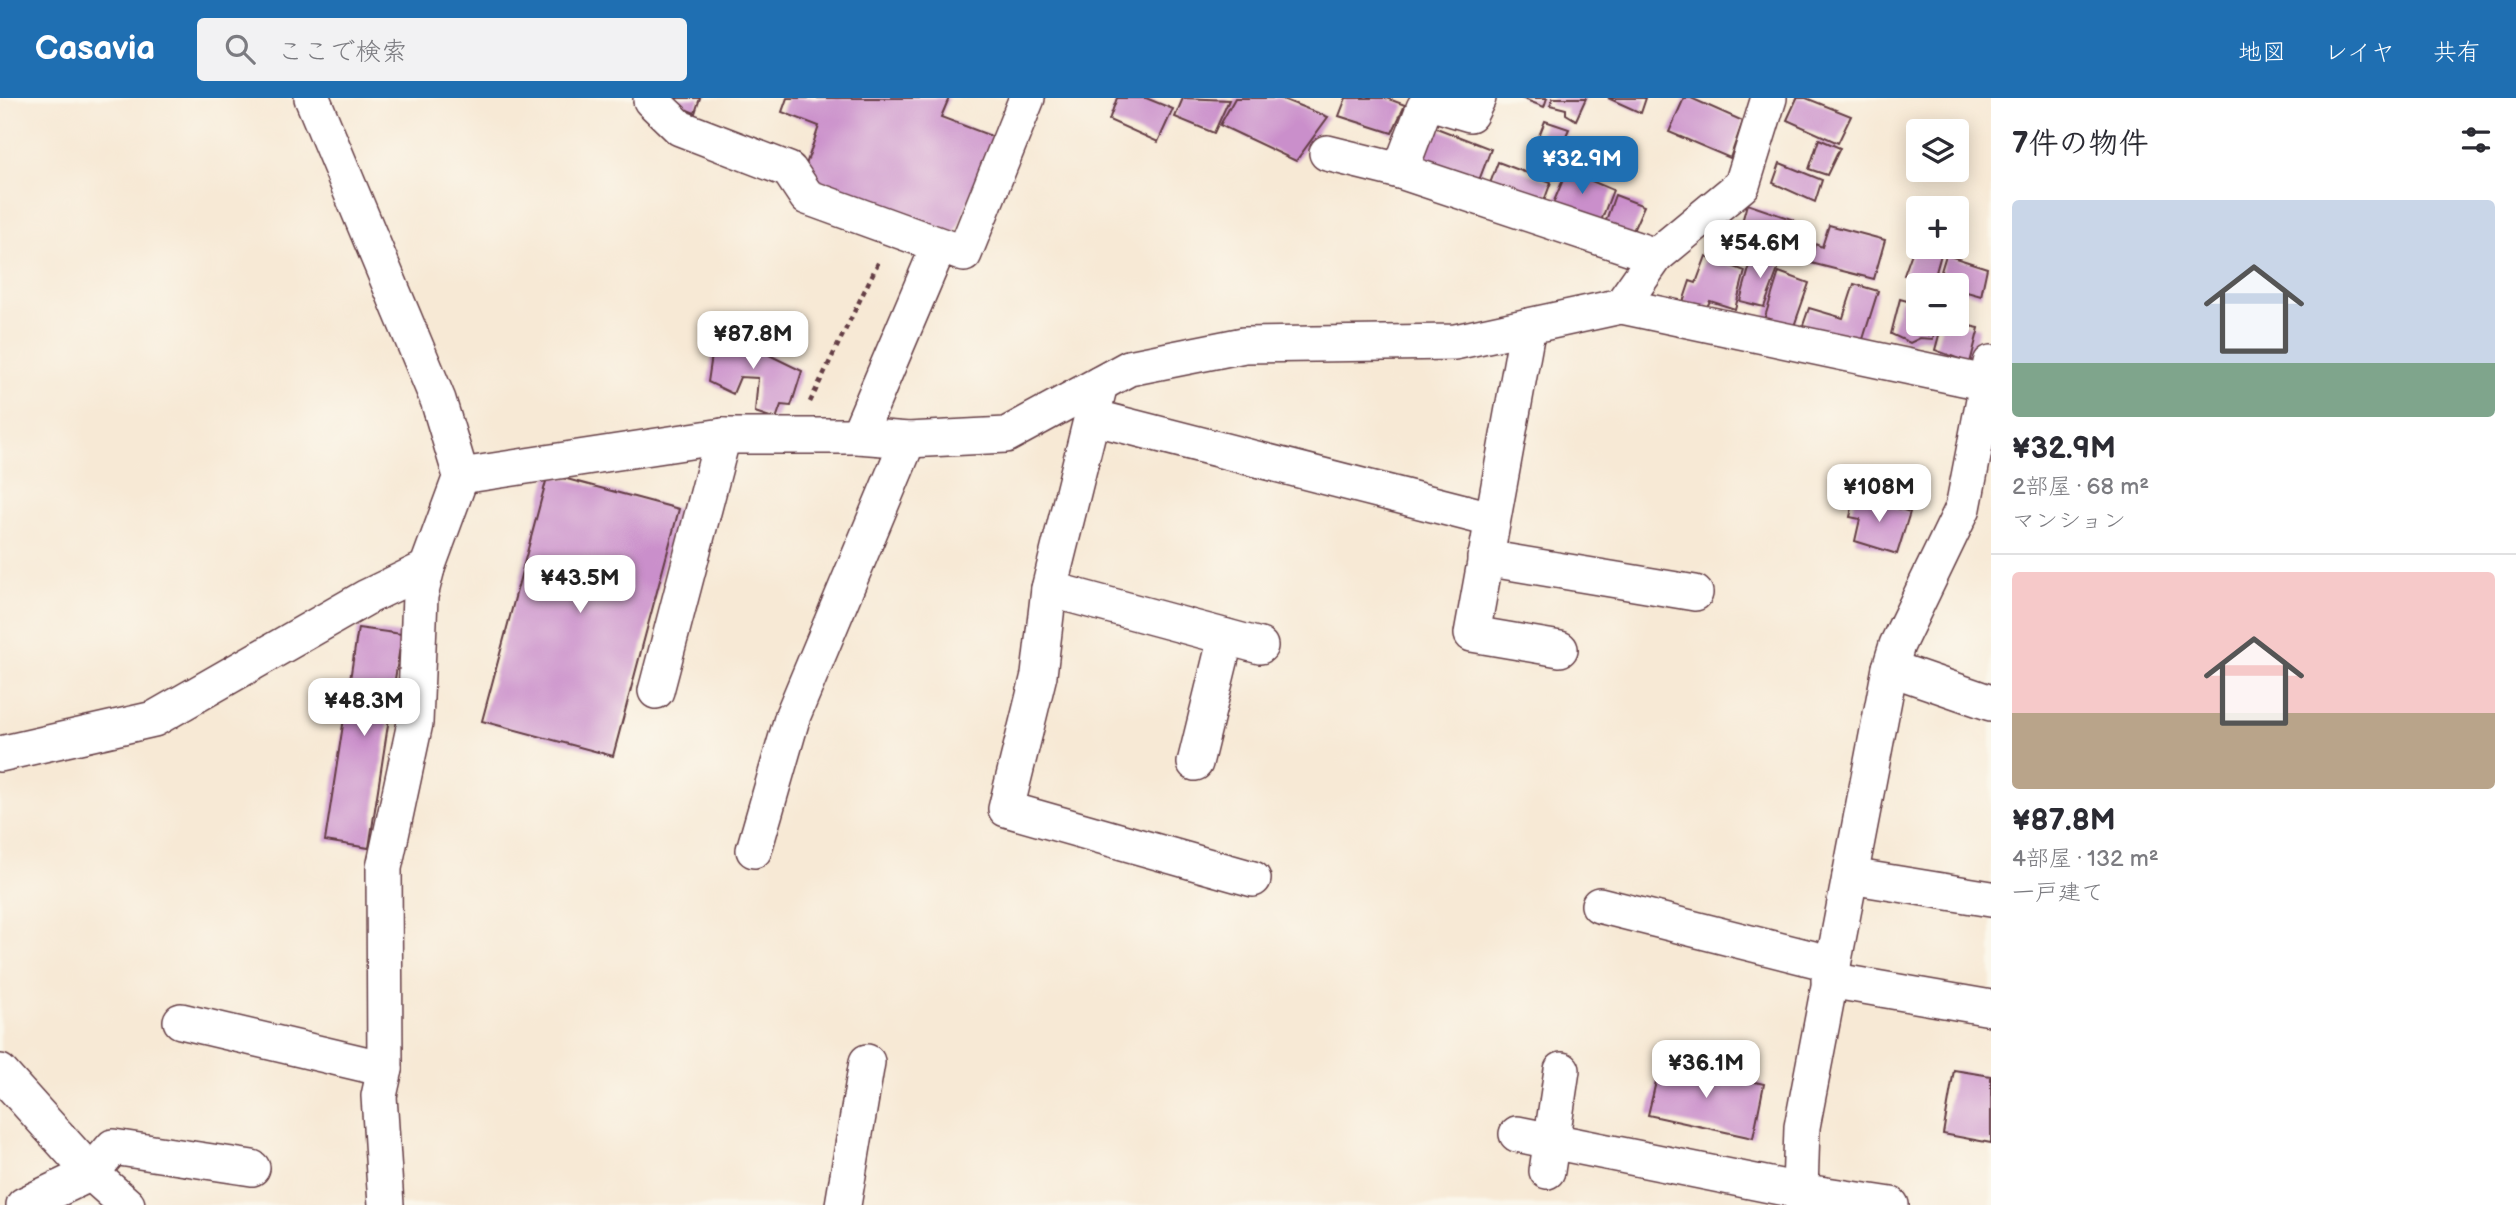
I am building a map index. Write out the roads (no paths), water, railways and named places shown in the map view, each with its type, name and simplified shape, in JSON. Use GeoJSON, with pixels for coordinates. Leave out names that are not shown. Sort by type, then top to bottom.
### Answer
{"type":"FeatureCollection","features":[{"type":"Feature","properties":{"kind":"street"},"geometry":{"type":"LineString","coordinates":[[312,98],[438,400],[461,476],[427,568],[421,596],[415,723],[384,868],[385,1069],[379,1096],[386,1205]]}},
{"type":"Feature","properties":{"kind":"street"},"geometry":{"type":"LineString","coordinates":[[651,100],[680,128],[789,170],[807,197],[964,254],[1027,98]]}},
{"type":"Feature","properties":{"kind":"street"},"geometry":{"type":"LineString","coordinates":[[1400,172],[1424,108],[1433,103],[1470,114],[1478,98]]}},
{"type":"Feature","properties":{"kind":"street"},"geometry":{"type":"LineString","coordinates":[[1621,306],[1656,256],[1742,185],[1771,98]]}},
{"type":"Feature","properties":{"kind":"street"},"geometry":{"type":"LineString","coordinates":[[1327,153],[1400,172],[1656,256]]}},
{"type":"Feature","properties":{"kind":"street"},"geometry":{"type":"LineString","coordinates":[[858,436],[939,246]]}},
{"type":"Feature","properties":{"kind":"street"},"geometry":{"type":"LineString","coordinates":[[461,476],[723,436],[858,436],[908,440],[1006,435],[1096,400],[1129,368],[1244,345],[1455,342],[1621,306],[1989,377],[1963,508],[1897,645],[1890,668],[1802,1127],[1801,1198]]}},
{"type":"Feature","properties":{"kind":"street"},"geometry":{"type":"LineString","coordinates":[[1528,326],[1472,634],[1560,649]]}},
{"type":"Feature","properties":{"kind":"street"},"geometry":{"type":"LineString","coordinates":[[1096,400],[1491,519]]}},
{"type":"Feature","properties":{"kind":"street"},"geometry":{"type":"LineString","coordinates":[[1096,400],[1049,589],[1040,675],[1006,809],[1253,879]]}},
{"type":"Feature","properties":{"kind":"street"},"geometry":{"type":"LineString","coordinates":[[671,674],[723,436]]}},
{"type":"Feature","properties":{"kind":"street"},"geometry":{"type":"LineString","coordinates":[[754,850],[793,716],[908,440]]}},
{"type":"Feature","properties":{"kind":"street"},"geometry":{"type":"LineString","coordinates":[[1485,558],[1695,593]]}},
{"type":"Feature","properties":{"kind":"street"},"geometry":{"type":"LineString","coordinates":[[0,754],[154,719],[367,597],[427,568]]}},
{"type":"Feature","properties":{"kind":"street"},"geometry":{"type":"LineString","coordinates":[[1049,589],[1260,646]]}},
{"type":"Feature","properties":{"kind":"street"},"geometry":{"type":"LineString","coordinates":[[1195,763],[1226,637]]}},
{"type":"Feature","properties":{"kind":"street"},"geometry":{"type":"LineString","coordinates":[[1890,668],[1991,703]]}},
{"type":"Feature","properties":{"kind":"street"},"geometry":{"type":"LineString","coordinates":[[1850,876],[1991,899]]}},
{"type":"Feature","properties":{"kind":"street"},"geometry":{"type":"LineString","coordinates":[[1600,905],[1831,972],[1991,1008]]}},
{"type":"Feature","properties":{"kind":"street"},"geometry":{"type":"LineString","coordinates":[[181,1021],[385,1069]]}},
{"type":"Feature","properties":{"kind":"street"},"geometry":{"type":"LineString","coordinates":[[843,1205],[867,1062]]}},
{"type":"Feature","properties":{"kind":"street"},"geometry":{"type":"LineString","coordinates":[[1549,1156],[1562,1070]]}},
{"type":"Feature","properties":{"kind":"street"},"geometry":{"type":"LineString","coordinates":[[0,1072],[90,1173],[127,1205]]}},
{"type":"Feature","properties":{"kind":"street"},"geometry":{"type":"LineString","coordinates":[[1517,1135],[1549,1156],[1801,1198],[1891,1205]]}},
{"type":"Feature","properties":{"kind":"street"},"geometry":{"type":"LineString","coordinates":[[24,1205],[90,1173],[113,1147],[252,1168]]}}]}
